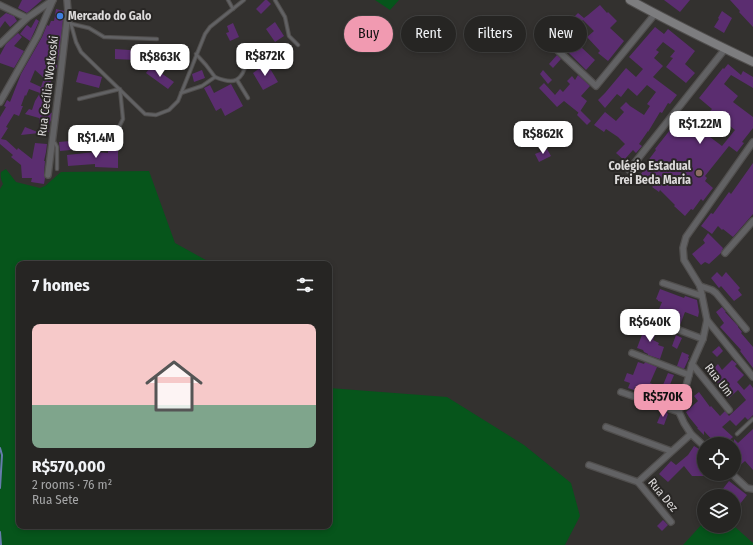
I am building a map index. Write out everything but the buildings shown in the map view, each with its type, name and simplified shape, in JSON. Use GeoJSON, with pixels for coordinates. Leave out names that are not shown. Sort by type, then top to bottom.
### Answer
{"type":"FeatureCollection","features":[{"type":"Feature","properties":{"kind":"street"},"geometry":{"type":"LineString","coordinates":[[0,44],[27,18],[53,0]]}},
{"type":"Feature","properties":{"kind":"street"},"geometry":{"type":"LineString","coordinates":[[0,102],[38,35],[53,0]]}},
{"type":"Feature","properties":{"kind":"street","name":"Rua Cecília Wotkoski"},"geometry":{"type":"LineString","coordinates":[[48,175],[68,11],[67,0]]}},
{"type":"Feature","properties":{"kind":"street"},"geometry":{"type":"LineString","coordinates":[[630,0],[655,14],[753,62]]}},
{"type":"Feature","properties":{"kind":"street"},"geometry":{"type":"LineString","coordinates":[[0,5],[27,18]]}},
{"type":"Feature","properties":{"kind":"street"},"geometry":{"type":"LineString","coordinates":[[559,52],[596,86],[655,14]]}},
{"type":"Feature","properties":{"kind":"street"},"geometry":{"type":"LineString","coordinates":[[629,170],[725,49]]}},
{"type":"Feature","properties":{"kind":"street"},"geometry":{"type":"LineString","coordinates":[[697,440],[691,434],[679,412],[692,364],[703,339],[707,320],[700,286],[684,260],[683,248],[686,237],[753,142]]}},
{"type":"Feature","properties":{"kind":"street"},"geometry":{"type":"LineString","coordinates":[[725,252],[753,221]]}},
{"type":"Feature","properties":{"kind":"street"},"geometry":{"type":"LineString","coordinates":[[663,283],[702,296]]}},
{"type":"Feature","properties":{"kind":"street"},"geometry":{"type":"LineString","coordinates":[[700,286],[716,293],[746,329]]}},
{"type":"Feature","properties":{"kind":"street"},"geometry":{"type":"LineString","coordinates":[[647,318],[703,339]]}},
{"type":"Feature","properties":{"kind":"street"},"geometry":{"type":"LineString","coordinates":[[707,320],[753,377]]}},
{"type":"Feature","properties":{"kind":"street"},"geometry":{"type":"LineString","coordinates":[[632,353],[689,375]]}},
{"type":"Feature","properties":{"kind":"street","name":"Rua Um"},"geometry":{"type":"LineString","coordinates":[[692,364],[729,410]]}},
{"type":"Feature","properties":{"kind":"street"},"geometry":{"type":"LineString","coordinates":[[621,392],[679,412]]}},
{"type":"Feature","properties":{"kind":"street"},"geometry":{"type":"LineString","coordinates":[[606,426],[671,451]]}},
{"type":"Feature","properties":{"kind":"street"},"geometry":{"type":"LineString","coordinates":[[589,465],[638,482],[691,434]]}},
{"type":"Feature","properties":{"kind":"street"},"geometry":{"type":"LineString","coordinates":[[740,481],[747,488],[753,489]]}},
{"type":"Feature","properties":{"kind":"street","name":"Rua Dez"},"geometry":{"type":"LineString","coordinates":[[638,482],[671,522]]}},
{"type":"Feature","properties":{"kind":"lane"},"geometry":{"type":"LineString","coordinates":[[228,0],[233,9]]}},
{"type":"Feature","properties":{"kind":"lane"},"geometry":{"type":"LineString","coordinates":[[68,11],[76,42],[81,52],[145,114],[156,115],[169,110],[178,101],[204,34],[210,27],[244,0]]}},
{"type":"Feature","properties":{"kind":"lane"},"geometry":{"type":"LineString","coordinates":[[275,0],[285,17],[289,36],[298,45]]}},
{"type":"Feature","properties":{"kind":"lane"},"geometry":{"type":"LineString","coordinates":[[71,24],[89,28],[104,37],[157,39]]}},
{"type":"Feature","properties":{"kind":"lane"},"geometry":{"type":"LineString","coordinates":[[196,54],[215,76],[225,81],[237,80],[244,73],[247,61],[258,55]]}},
{"type":"Feature","properties":{"kind":"lane"},"geometry":{"type":"LineString","coordinates":[[180,93],[202,86],[215,76]]}},
{"type":"Feature","properties":{"kind":"lane"},"geometry":{"type":"LineString","coordinates":[[237,80],[248,98]]}},
{"type":"Feature","properties":{"kind":"lane"},"geometry":{"type":"LineString","coordinates":[[80,99],[120,89]]}},
{"type":"Feature","properties":{"kind":"lane"},"geometry":{"type":"LineString","coordinates":[[112,141],[123,119],[120,89]]}},
{"type":"Feature","properties":{"kind":"lane"},"geometry":{"type":"LineString","coordinates":[[52,143],[55,143],[57,147],[57,169]]}},
{"type":"Feature","properties":{"kind":"lane"},"geometry":{"type":"LineString","coordinates":[[737,434],[753,419]]}},
{"type":"Feature","properties":{"kind":"green space"},"geometry":{"type":"Polygon","coordinates":[[[375,0],[399,0],[390,10],[375,0]]]}},
{"type":"Feature","properties":{"kind":"green space"},"geometry":{"type":"Polygon","coordinates":[[[6,169],[16,182],[40,188],[45,186],[61,172],[149,171],[175,243],[208,261],[16,261],[16,529],[332,529],[332,388],[447,397],[524,445],[571,483],[580,516],[565,545],[0,545],[0,189],[3,184],[1,172],[6,169]]]}},
{"type":"Feature","properties":{"kind":"green space"},"geometry":{"type":"Polygon","coordinates":[[[697,530],[697,533],[741,532],[753,543],[753,545],[683,545],[697,530]]]}},
{"type":"Feature","properties":{"kind":"waterway"},"geometry":{"type":"LineString","coordinates":[[0,448],[2,455],[0,488]]}},
{"type":"Feature","properties":{"kind":"waterway"},"geometry":{"type":"LineString","coordinates":[[0,532],[1,545]]}},
{"type":"Feature","properties":{"kind":"place","name":"Mercado do Galo"},"geometry":{"type":"Point","coordinates":[60,16]}},
{"type":"Feature","properties":{"kind":"place","name":"Colégio Estadual Frei Beda Maria"},"geometry":{"type":"Point","coordinates":[699,173]}}]}
